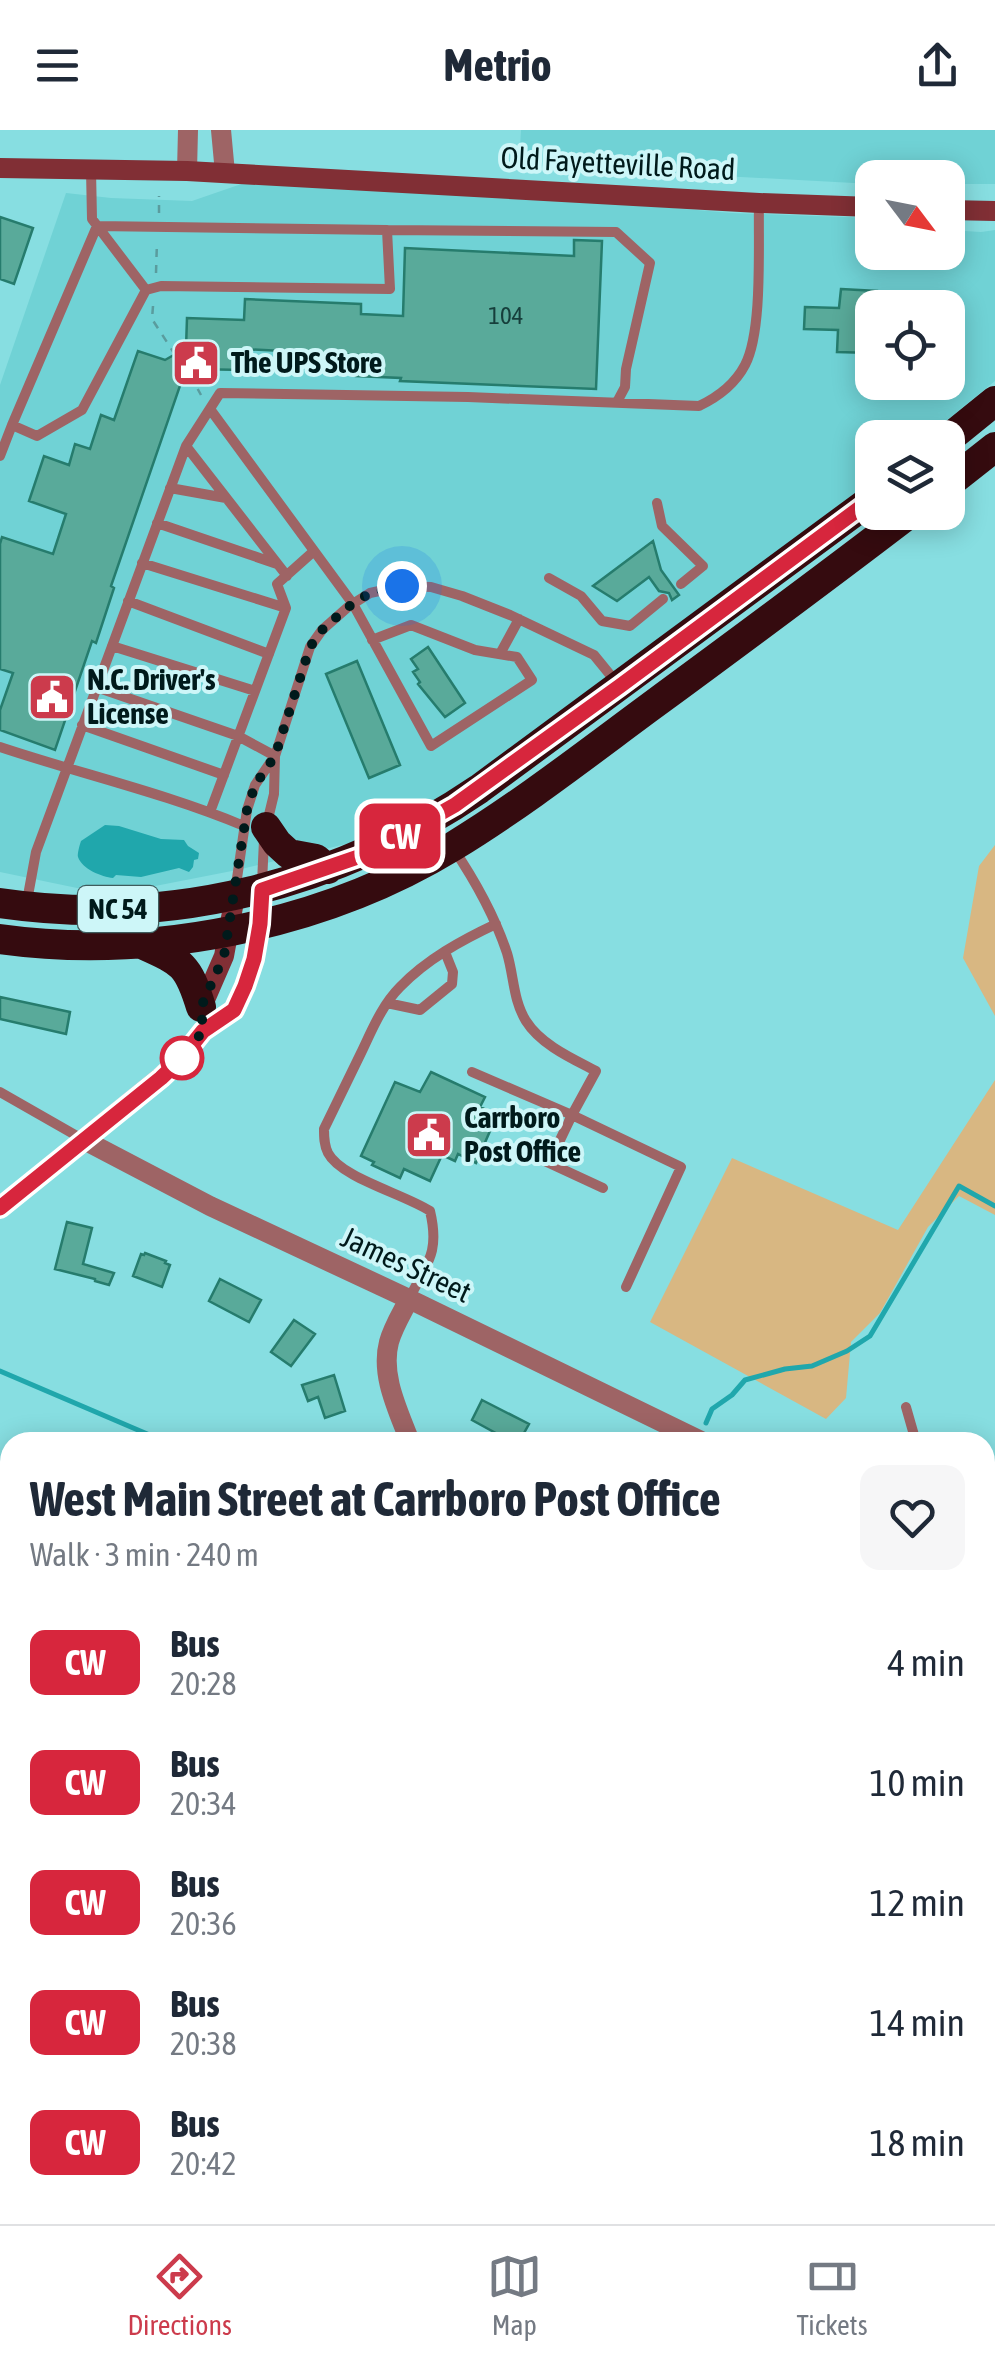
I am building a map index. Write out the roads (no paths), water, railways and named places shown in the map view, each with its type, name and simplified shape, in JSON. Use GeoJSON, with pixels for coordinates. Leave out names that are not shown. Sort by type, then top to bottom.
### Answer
{"type":"FeatureCollection","features":[{"type":"Feature","properties":{"kind":"highway"},"geometry":{"type":"LineString","coordinates":[[965,425],[995,401]]}},
{"type":"Feature","properties":{"kind":"highway"},"geometry":{"type":"LineString","coordinates":[[965,470],[995,446]]}},
{"type":"Feature","properties":{"kind":"highway","name":"NC 54"},"geometry":{"type":"LineString","coordinates":[[13,905],[143,909],[248,893],[328,869],[393,840],[455,805],[855,512]]}},
{"type":"Feature","properties":{"kind":"highway","name":"NC 54"},"geometry":{"type":"LineString","coordinates":[[0,939],[41,944],[139,943],[260,924],[374,887],[452,847],[571,766],[887,530]]}},
{"type":"Feature","properties":{"kind":"highway"},"geometry":{"type":"LineString","coordinates":[[255,827],[289,854],[316,858],[328,869]]}},
{"type":"Feature","properties":{"kind":"highway"},"geometry":{"type":"LineString","coordinates":[[139,943],[184,967],[193,982],[202,1019]]}},
{"type":"Feature","properties":{"kind":"street"},"geometry":{"type":"LineString","coordinates":[[188,130],[188,171]]}},
{"type":"Feature","properties":{"kind":"street"},"geometry":{"type":"LineString","coordinates":[[220,130],[225,173]]}},
{"type":"Feature","properties":{"kind":"street","name":"Old Fayetteville Road"},"geometry":{"type":"LineString","coordinates":[[0,168],[188,171],[855,206]]}},
{"type":"Feature","properties":{"kind":"street"},"geometry":{"type":"LineString","coordinates":[[965,210],[995,211]]}},
{"type":"Feature","properties":{"kind":"street"},"geometry":{"type":"LineString","coordinates":[[202,1019],[234,1010],[245,986],[260,924],[248,893]]}},
{"type":"Feature","properties":{"kind":"street"},"geometry":{"type":"LineString","coordinates":[[0,1208],[179,1061],[202,1019],[230,930],[248,893]]}},
{"type":"Feature","properties":{"kind":"street","name":"James Street"},"geometry":{"type":"LineString","coordinates":[[84,1140],[210,1206],[682,1432]]}},
{"type":"Feature","properties":{"kind":"street"},"geometry":{"type":"LineString","coordinates":[[406,1432],[387,1364],[388,1345],[409,1299]]}},
{"type":"Feature","properties":{"kind":"lane"},"geometry":{"type":"LineString","coordinates":[[91,169],[92,219],[146,290]]}},
{"type":"Feature","properties":{"kind":"lane"},"geometry":{"type":"LineString","coordinates":[[13,905],[186,446],[220,392],[700,406],[738,376],[750,354],[757,298],[759,203]]}},
{"type":"Feature","properties":{"kind":"lane"},"geometry":{"type":"LineString","coordinates":[[97,226],[616,232],[650,263],[625,387],[616,402]]}},
{"type":"Feature","properties":{"kind":"lane"},"geometry":{"type":"LineString","coordinates":[[0,456],[97,226]]}},
{"type":"Feature","properties":{"kind":"lane"},"geometry":{"type":"LineString","coordinates":[[12,425],[37,436],[82,410],[146,290],[161,286],[390,289],[387,230]]}},
{"type":"Feature","properties":{"kind":"lane"},"geometry":{"type":"LineString","coordinates":[[210,409],[353,604],[372,640],[431,746],[532,680],[518,656],[475,650],[411,625],[372,640]]}},
{"type":"Feature","properties":{"kind":"lane"},"geometry":{"type":"LineString","coordinates":[[186,446],[287,576]]}},
{"type":"Feature","properties":{"kind":"lane"},"geometry":{"type":"LineString","coordinates":[[170,488],[226,498]]}},
{"type":"Feature","properties":{"kind":"lane"},"geometry":{"type":"LineString","coordinates":[[657,503],[662,526],[703,566],[681,584]]}},
{"type":"Feature","properties":{"kind":"lane"},"geometry":{"type":"LineString","coordinates":[[157,523],[278,564]]}},
{"type":"Feature","properties":{"kind":"lane"},"geometry":{"type":"LineString","coordinates":[[210,812],[286,608],[278,584],[314,552]]}},
{"type":"Feature","properties":{"kind":"lane"},"geometry":{"type":"LineString","coordinates":[[142,564],[286,608]]}},
{"type":"Feature","properties":{"kind":"lane"},"geometry":{"type":"LineString","coordinates":[[549,578],[581,596],[602,621],[616,624],[630,626],[663,598]]}},
{"type":"Feature","properties":{"kind":"lane"},"geometry":{"type":"LineString","coordinates":[[248,893],[262,854],[255,827],[274,794],[275,756],[310,647],[322,630],[370,593],[402,586],[431,586],[462,596],[594,655],[620,686]]}},
{"type":"Feature","properties":{"kind":"lane"},"geometry":{"type":"LineString","coordinates":[[128,602],[269,654]]}},
{"type":"Feature","properties":{"kind":"lane"},"geometry":{"type":"LineString","coordinates":[[500,654],[519,619]]}},
{"type":"Feature","properties":{"kind":"lane"},"geometry":{"type":"LineString","coordinates":[[112,646],[255,692]]}},
{"type":"Feature","properties":{"kind":"lane"},"geometry":{"type":"LineString","coordinates":[[96,687],[238,736],[275,756]]}},
{"type":"Feature","properties":{"kind":"lane"},"geometry":{"type":"LineString","coordinates":[[82,725],[224,776]]}},
{"type":"Feature","properties":{"kind":"lane"},"geometry":{"type":"LineString","coordinates":[[0,747],[144,789],[255,827]]}},
{"type":"Feature","properties":{"kind":"lane"},"geometry":{"type":"LineString","coordinates":[[248,893],[255,785],[275,756]]}},
{"type":"Feature","properties":{"kind":"lane"},"geometry":{"type":"LineString","coordinates":[[452,847],[496,924],[526,1021],[569,1057],[596,1071],[549,1163]]}},
{"type":"Feature","properties":{"kind":"lane"},"geometry":{"type":"LineString","coordinates":[[409,1299],[435,1248],[430,1211],[344,1170],[328,1155],[324,1129],[387,1003],[417,972],[444,952],[496,924]]}},
{"type":"Feature","properties":{"kind":"lane"},"geometry":{"type":"LineString","coordinates":[[387,1003],[420,1010],[452,984],[453,972],[444,952]]}},
{"type":"Feature","properties":{"kind":"lane"},"geometry":{"type":"LineString","coordinates":[[472,1072],[681,1168],[626,1287]]}},
{"type":"Feature","properties":{"kind":"lane"},"geometry":{"type":"LineString","coordinates":[[0,1092],[84,1140]]}},
{"type":"Feature","properties":{"kind":"lane"},"geometry":{"type":"LineString","coordinates":[[522,1152],[603,1188]]}},
{"type":"Feature","properties":{"kind":"lane"},"geometry":{"type":"LineString","coordinates":[[906,1408],[913,1432]]}},
{"type":"Feature","properties":{"kind":"waterway"},"geometry":{"type":"LineString","coordinates":[[706,1423],[712,1409],[745,1380],[812,1366],[870,1336],[959,1186],[995,1206]]}},
{"type":"Feature","properties":{"kind":"waterway"},"geometry":{"type":"LineString","coordinates":[[0,1371],[143,1432]]}},
{"type":"Feature","properties":{"kind":"place","name":"The UPS Store"},"geometry":{"type":"Point","coordinates":[196,363]}},
{"type":"Feature","properties":{"kind":"place","name":"N.C. Driver's License"},"geometry":{"type":"Point","coordinates":[52,697]}},
{"type":"Feature","properties":{"kind":"place","name":"Carrboro Post Office"},"geometry":{"type":"Point","coordinates":[429,1135]}}]}
